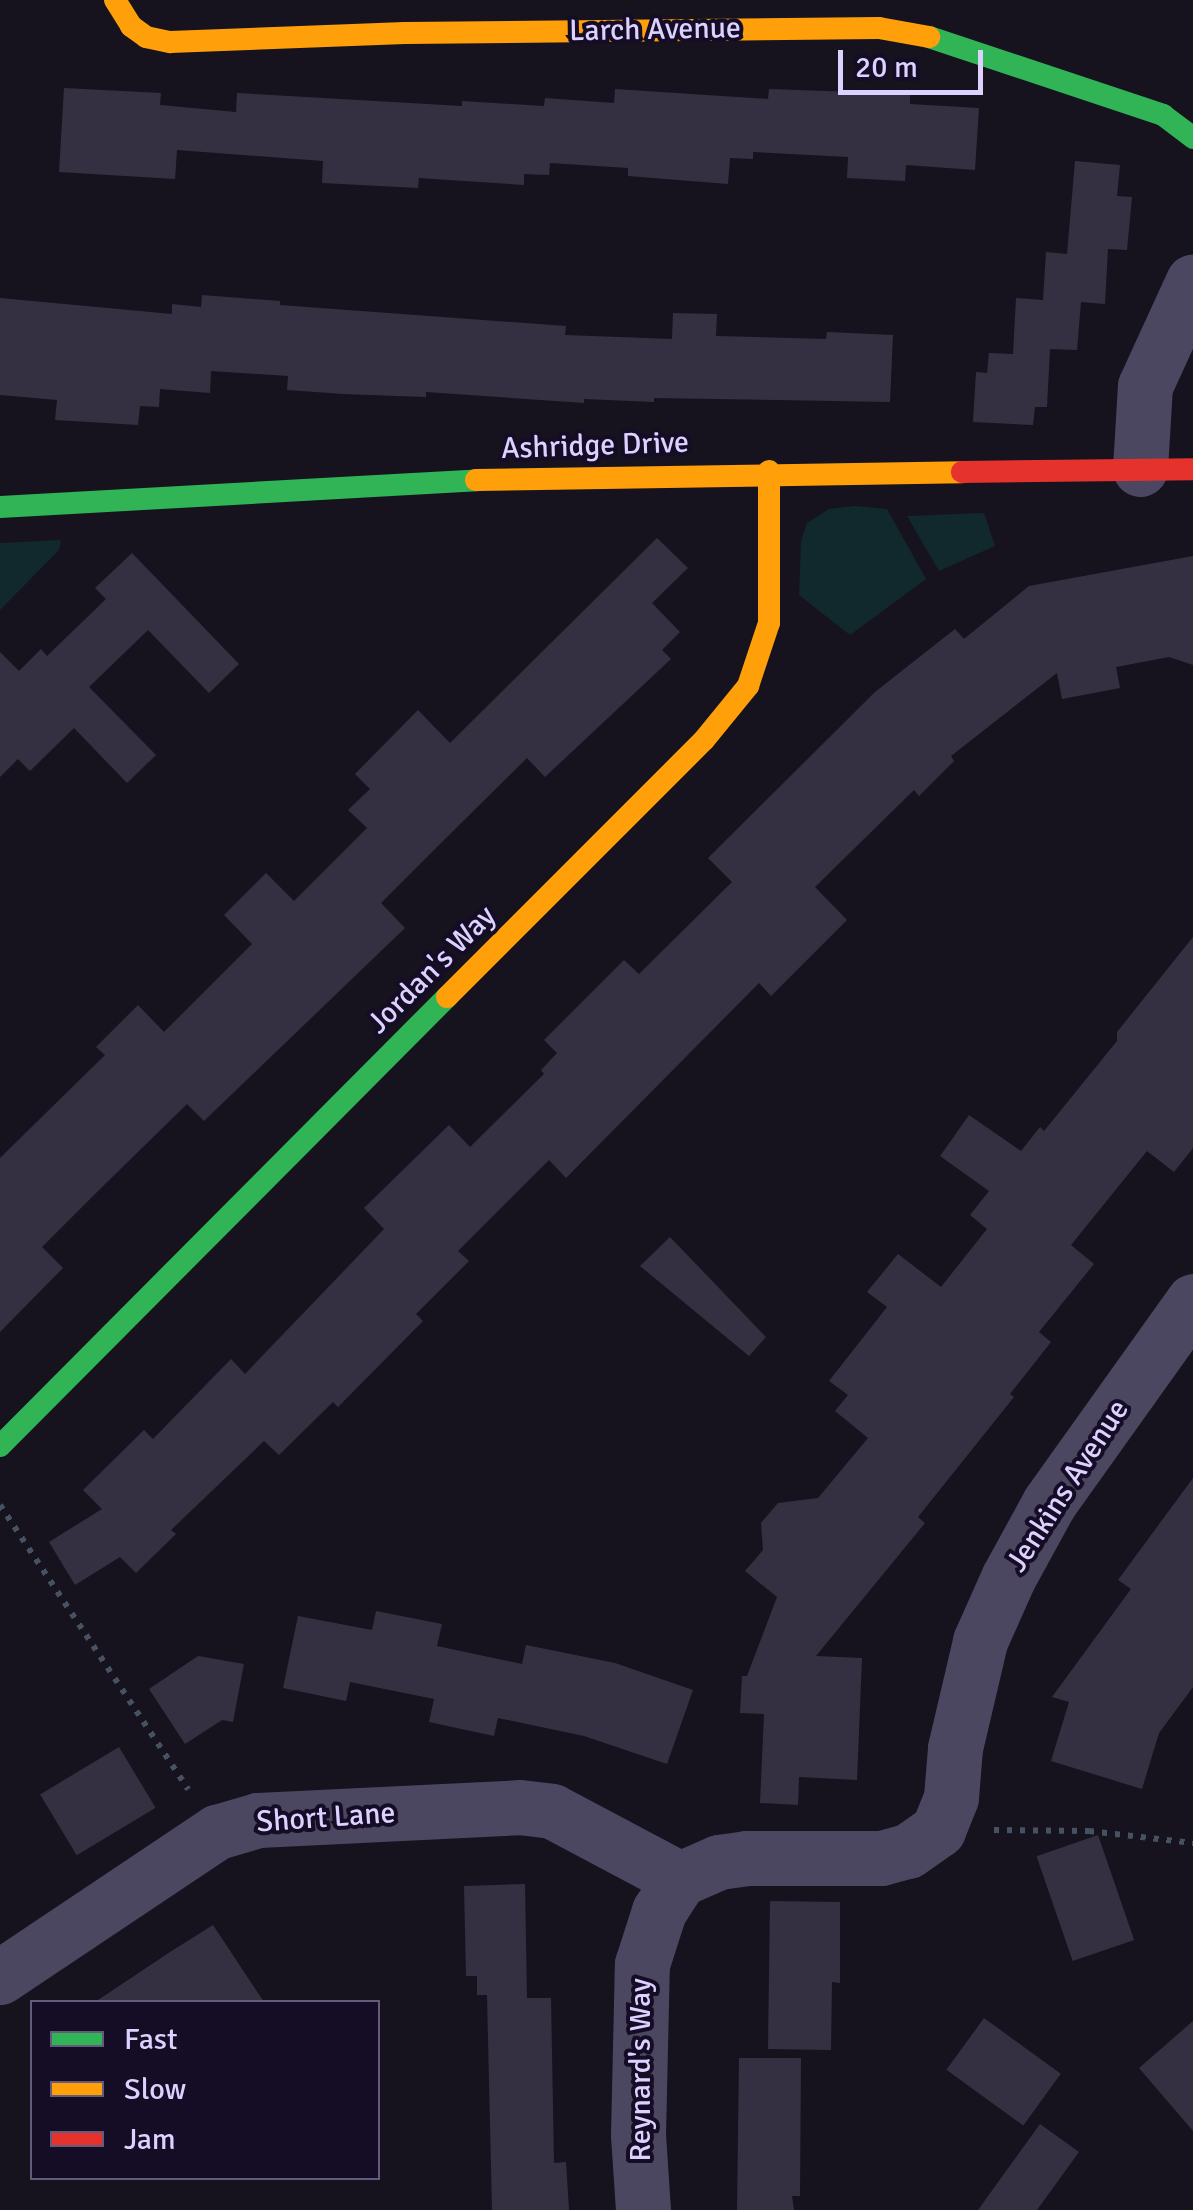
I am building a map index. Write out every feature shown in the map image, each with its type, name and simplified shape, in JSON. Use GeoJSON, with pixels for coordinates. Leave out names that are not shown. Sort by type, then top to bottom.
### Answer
{"type":"FeatureCollection","features":[{"type":"Feature","properties":{"kind":"street","name":"Larch Avenue"},"geometry":{"type":"LineString","coordinates":[[115,0],[131,26],[146,37],[170,42],[404,33],[879,28],[924,36],[1163,115],[1185,127],[1193,138]]}},
{"type":"Feature","properties":{"kind":"street"},"geometry":{"type":"LineString","coordinates":[[1140,468],[1145,386],[1193,280]]}},
{"type":"Feature","properties":{"kind":"street","name":"Ashridge Drive"},"geometry":{"type":"LineString","coordinates":[[0,507],[557,476],[1193,470]]}},
{"type":"Feature","properties":{"kind":"street","name":"Jordan's Way"},"geometry":{"type":"LineString","coordinates":[[0,1446],[704,740],[748,686],[770,623],[770,471]]}},
{"type":"Feature","properties":{"kind":"street","name":"Jenkins Avenue"},"geometry":{"type":"LineString","coordinates":[[938,1830],[950,1797],[955,1748],[980,1641],[1008,1578],[1049,1503],[1193,1301]]}},
{"type":"Feature","properties":{"kind":"street","name":"Short Lane"},"geometry":{"type":"LineString","coordinates":[[0,1977],[217,1832],[258,1820],[520,1807],[552,1811],[680,1879]]}},
{"type":"Feature","properties":{"kind":"street"},"geometry":{"type":"LineString","coordinates":[[680,1879],[719,1862],[746,1858],[882,1858],[908,1851],[938,1830]]}},
{"type":"Feature","properties":{"kind":"street","name":"Reynard's Way"},"geometry":{"type":"LineString","coordinates":[[643,2210],[638,2136],[642,1964],[659,1911],[680,1879]]}},
{"type":"Feature","properties":{"kind":"path"},"geometry":{"type":"LineString","coordinates":[[0,1505],[217,1832]]}},
{"type":"Feature","properties":{"kind":"path"},"geometry":{"type":"LineString","coordinates":[[938,1830],[1088,1831],[1193,1844]]}},
{"type":"Feature","properties":{"kind":"green space"},"geometry":{"type":"Polygon","coordinates":[[[829,509],[887,509],[926,579],[850,635],[799,595],[801,541],[807,523],[829,509]]]}},
{"type":"Feature","properties":{"kind":"green space"},"geometry":{"type":"Polygon","coordinates":[[[984,513],[995,546],[939,571],[907,516],[984,513]]]}},
{"type":"Feature","properties":{"kind":"green space"},"geometry":{"type":"Polygon","coordinates":[[[61,540],[59,550],[0,610],[0,543],[61,540]]]}},
{"type":"Feature","properties":{"kind":"building"},"geometry":{"type":"Polygon","coordinates":[[[64,88],[161,93],[160,105],[236,112],[237,93],[462,106],[462,101],[544,106],[545,98],[614,103],[615,89],[768,99],[769,89],[910,94],[910,104],[979,108],[975,170],[906,165],[905,181],[847,178],[848,157],[753,152],[753,159],[730,158],[728,184],[628,176],[628,168],[550,163],[549,175],[524,174],[524,185],[419,178],[418,188],[322,183],[323,161],[177,150],[175,179],[59,172],[64,88]]]}},
{"type":"Feature","properties":{"kind":"building"},"geometry":{"type":"Polygon","coordinates":[[[1075,161],[1120,165],[1117,196],[1132,197],[1127,250],[1108,249],[1105,304],[1081,302],[1077,350],[1050,349],[1047,407],[1035,407],[1033,425],[973,422],[976,372],[987,373],[989,353],[1013,354],[1016,298],[1043,300],[1046,252],[1067,254],[1075,161]]]}},
{"type":"Feature","properties":{"kind":"building"},"geometry":{"type":"Polygon","coordinates":[[[202,295],[280,301],[280,305],[566,326],[565,335],[672,339],[673,313],[717,314],[716,336],[826,339],[827,332],[893,335],[890,402],[654,398],[654,402],[584,399],[584,403],[426,392],[426,397],[343,394],[287,390],[288,376],[211,371],[210,393],[160,389],[159,407],[140,406],[138,425],[55,420],[57,400],[0,395],[0,298],[172,314],[172,304],[201,307],[202,295]]]}},
{"type":"Feature","properties":{"kind":"building"},"geometry":{"type":"Polygon","coordinates":[[[657,538],[688,568],[652,603],[680,632],[662,650],[671,659],[545,777],[527,758],[381,903],[405,928],[204,1121],[187,1104],[96,1193],[42,1247],[63,1268],[0,1332],[0,1158],[105,1055],[96,1047],[138,1005],[164,1032],[252,944],[224,915],[266,873],[294,901],[367,828],[348,810],[370,789],[355,774],[418,710],[450,743],[657,538]]]}},
{"type":"Feature","properties":{"kind":"building"},"geometry":{"type":"Polygon","coordinates":[[[132,553],[239,664],[209,693],[148,630],[89,687],[156,755],[127,783],[74,728],[30,771],[18,759],[0,777],[0,652],[19,671],[41,649],[47,656],[106,599],[95,588],[132,553]]]}},
{"type":"Feature","properties":{"kind":"building"},"geometry":{"type":"Polygon","coordinates":[[[1193,556],[1193,665],[1169,657],[1116,667],[1120,688],[1062,699],[1057,673],[951,756],[954,761],[919,796],[914,790],[815,887],[847,920],[771,996],[759,983],[566,1178],[549,1160],[458,1251],[469,1261],[416,1314],[423,1321],[338,1407],[333,1402],[279,1455],[264,1441],[171,1530],[176,1534],[136,1573],[120,1557],[75,1585],[49,1542],[102,1509],[83,1490],[144,1430],[153,1439],[231,1359],[245,1374],[384,1229],[364,1208],[449,1125],[470,1147],[544,1074],[541,1070],[557,1053],[544,1040],[624,960],[639,974],[732,882],[708,858],[875,692],[955,629],[964,639],[1029,586],[1193,556]]]}},
{"type":"Feature","properties":{"kind":"building"},"geometry":{"type":"Polygon","coordinates":[[[1193,937],[1193,1148],[1174,1172],[1147,1151],[1071,1245],[1094,1264],[1039,1332],[1051,1342],[1010,1394],[1014,1397],[918,1517],[925,1523],[816,1656],[862,1658],[857,1780],[799,1777],[798,1805],[760,1803],[764,1714],[740,1713],[742,1676],[747,1676],[777,1597],[745,1571],[763,1550],[761,1523],[778,1503],[818,1498],[868,1438],[835,1411],[848,1395],[829,1381],[887,1307],[867,1292],[898,1254],[941,1287],[987,1229],[970,1215],[989,1191],[940,1156],[969,1115],[1021,1151],[1040,1127],[1044,1131],[1117,1041],[1117,1032],[1193,937]]]}},
{"type":"Feature","properties":{"kind":"building"},"geometry":{"type":"Polygon","coordinates":[[[670,1237],[766,1337],[749,1356],[640,1266],[670,1237]]]}},
{"type":"Feature","properties":{"kind":"building"},"geometry":{"type":"Polygon","coordinates":[[[1193,1478],[1193,1687],[1159,1733],[1142,1789],[1051,1761],[1069,1702],[1052,1697],[1131,1589],[1118,1580],[1193,1478]]]}},
{"type":"Feature","properties":{"kind":"building"},"geometry":{"type":"Polygon","coordinates":[[[376,1611],[442,1624],[437,1646],[522,1664],[526,1645],[615,1663],[693,1690],[667,1764],[584,1736],[498,1718],[494,1736],[429,1722],[434,1699],[350,1682],[346,1701],[283,1688],[298,1616],[372,1630],[376,1611]]]}},
{"type":"Feature","properties":{"kind":"building"},"geometry":{"type":"Polygon","coordinates":[[[198,1656],[244,1664],[233,1722],[222,1720],[185,1744],[149,1689],[198,1656]]]}},
{"type":"Feature","properties":{"kind":"building"},"geometry":{"type":"Polygon","coordinates":[[[119,1747],[156,1808],[77,1855],[40,1794],[119,1747]]]}},
{"type":"Feature","properties":{"kind":"building"},"geometry":{"type":"Polygon","coordinates":[[[1098,1835],[1134,1940],[1073,1961],[1037,1856],[1098,1835]]]}},
{"type":"Feature","properties":{"kind":"building"},"geometry":{"type":"Polygon","coordinates":[[[525,1884],[527,1998],[551,1998],[554,2163],[566,2162],[569,2210],[492,2210],[487,1995],[477,1995],[477,1976],[466,1976],[464,1886],[525,1884]]]}},
{"type":"Feature","properties":{"kind":"building"},"geometry":{"type":"Polygon","coordinates":[[[770,1901],[840,1902],[840,1983],[832,1982],[831,2050],[768,2049],[770,1901]]]}},
{"type":"Feature","properties":{"kind":"building"},"geometry":{"type":"Polygon","coordinates":[[[213,1925],[263,2000],[98,2000],[213,1925]]]}},
{"type":"Feature","properties":{"kind":"building"},"geometry":{"type":"Polygon","coordinates":[[[984,2018],[1061,2074],[1023,2126],[946,2070],[984,2018]]]}},
{"type":"Feature","properties":{"kind":"building"},"geometry":{"type":"Polygon","coordinates":[[[1193,2021],[1193,2131],[1139,2068],[1193,2021]]]}},
{"type":"Feature","properties":{"kind":"building"},"geometry":{"type":"Polygon","coordinates":[[[739,2058],[801,2058],[800,2196],[792,2196],[794,2210],[737,2210],[739,2058]]]}},
{"type":"Feature","properties":{"kind":"building"},"geometry":{"type":"Polygon","coordinates":[[[1040,2124],[1079,2152],[1037,2210],[978,2210],[1040,2124]]]}},
{"type":"Feature","properties":{"kind":"traffic: fast"},"geometry":{"type":"LineString","coordinates":[[929,37],[1163,115],[1193,138]]}},
{"type":"Feature","properties":{"kind":"traffic: fast"},"geometry":{"type":"LineString","coordinates":[[0,507],[476,480]]}},
{"type":"Feature","properties":{"kind":"traffic: fast"},"geometry":{"type":"LineString","coordinates":[[0,1446],[447,997]]}},
{"type":"Feature","properties":{"kind":"traffic: slow"},"geometry":{"type":"LineString","coordinates":[[115,0],[131,26],[146,37],[170,42],[405,33],[879,28],[929,37]]}},
{"type":"Feature","properties":{"kind":"traffic: slow"},"geometry":{"type":"LineString","coordinates":[[447,997],[704,740],[748,686],[769,623],[769,471]]}},
{"type":"Feature","properties":{"kind":"traffic: slow"},"geometry":{"type":"LineString","coordinates":[[476,480],[962,472]]}},
{"type":"Feature","properties":{"kind":"traffic: jam"},"geometry":{"type":"LineString","coordinates":[[962,472],[1193,469]]}}]}
